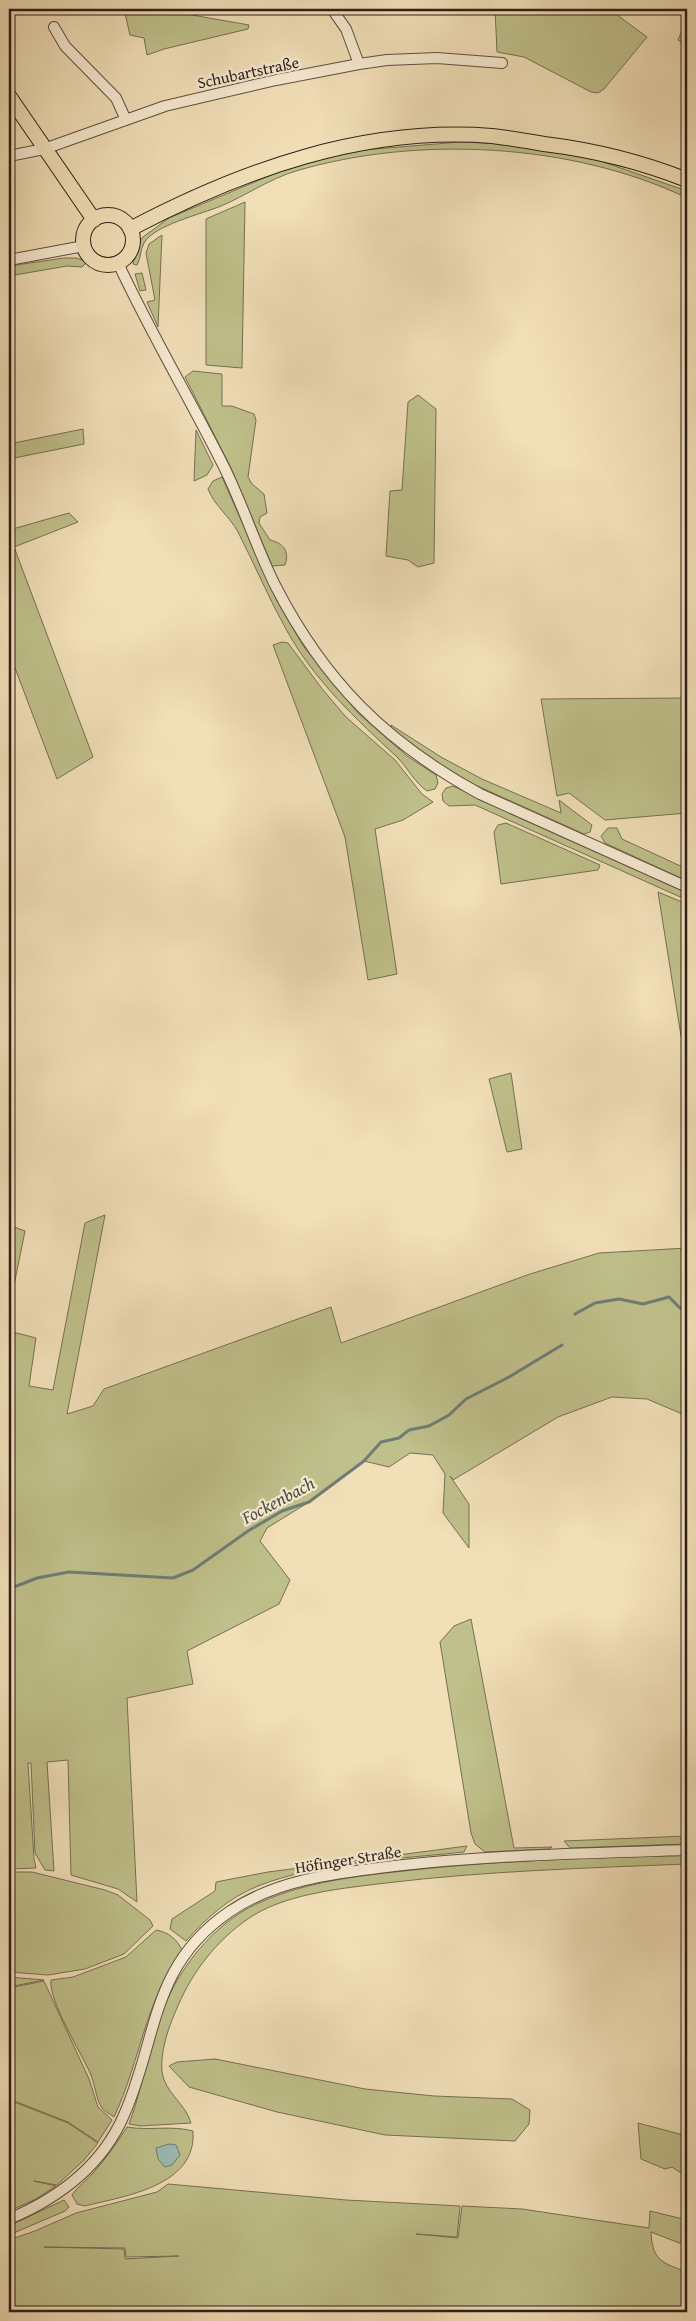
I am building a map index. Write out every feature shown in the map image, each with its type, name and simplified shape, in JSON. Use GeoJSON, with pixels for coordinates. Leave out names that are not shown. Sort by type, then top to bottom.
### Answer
{"type":"FeatureCollection","features":[{"type":"Feature","properties":{"kind":"main road"},"geometry":{"type":"LineString","coordinates":[[9,96],[94,220]]}},
{"type":"Feature","properties":{"kind":"main road"},"geometry":{"type":"LineString","coordinates":[[130,229],[197,195],[272,166],[318,153],[388,139],[443,136],[501,137],[578,148],[665,171],[687,180]]}},
{"type":"Feature","properties":{"kind":"main road"},"geometry":{"type":"LineString","coordinates":[[105,216],[117,217],[130,229],[133,242],[131,249],[128,255],[118,263],[111,265],[96,263],[87,253],[84,246],[84,235],[94,220],[105,216]]}},
{"type":"Feature","properties":{"kind":"street"},"geometry":{"type":"LineString","coordinates":[[332,9],[346,30],[359,64]]}},
{"type":"Feature","properties":{"kind":"street"},"geometry":{"type":"LineString","coordinates":[[54,27],[65,46],[116,98],[126,120]]}},
{"type":"Feature","properties":{"kind":"street","name":"Schubartstraße"},"geometry":{"type":"LineString","coordinates":[[10,154],[44,149],[165,106],[276,80],[359,64],[437,58],[502,62]]}},
{"type":"Feature","properties":{"kind":"street"},"geometry":{"type":"LineString","coordinates":[[9,260],[84,246]]}},
{"type":"Feature","properties":{"kind":"street"},"geometry":{"type":"LineString","coordinates":[[118,263],[225,470],[286,606],[302,636],[341,686],[370,717],[404,746],[449,777],[488,798],[687,887]]}},
{"type":"Feature","properties":{"kind":"street","name":"Höfinger Straße"},"geometry":{"type":"LineString","coordinates":[[9,2219],[35,2208],[65,2190],[89,2168],[109,2143],[124,2115],[136,2082],[153,2019],[162,1995],[175,1970],[208,1929],[229,1912],[259,1895],[300,1880],[449,1860],[687,1850]]}},
{"type":"Feature","properties":{"kind":"green space"},"geometry":{"type":"Polygon","coordinates":[[[124,9],[158,9],[249,25],[248,29],[164,49],[147,55],[144,38],[130,35],[124,9]]]}},
{"type":"Feature","properties":{"kind":"green space"},"geometry":{"type":"Polygon","coordinates":[[[495,9],[609,9],[647,37],[604,89],[598,93],[591,92],[524,57],[497,52],[495,9]]]}},
{"type":"Feature","properties":{"kind":"green space"},"geometry":{"type":"Polygon","coordinates":[[[684,26],[687,26],[687,45],[678,40],[684,26]]]}},
{"type":"Feature","properties":{"kind":"green space"},"geometry":{"type":"Polygon","coordinates":[[[460,142],[508,144],[589,157],[687,191],[687,198],[642,180],[595,166],[545,156],[494,150],[443,149],[392,152],[343,160],[296,171],[277,178],[231,202],[168,225],[149,237],[144,243],[137,265],[133,264],[138,243],[143,237],[169,218],[276,173],[319,159],[363,150],[460,142]]]}},
{"type":"Feature","properties":{"kind":"green space"},"geometry":{"type":"Polygon","coordinates":[[[245,202],[242,368],[206,365],[206,219],[245,202]]]}},
{"type":"Feature","properties":{"kind":"green space"},"geometry":{"type":"Polygon","coordinates":[[[162,235],[158,327],[147,302],[155,300],[146,253],[149,244],[162,235]]]}},
{"type":"Feature","properties":{"kind":"green space"},"geometry":{"type":"Polygon","coordinates":[[[64,258],[77,258],[87,262],[82,267],[67,266],[9,276],[9,266],[64,258]]]}},
{"type":"Feature","properties":{"kind":"green space"},"geometry":{"type":"Polygon","coordinates":[[[142,273],[146,290],[140,291],[135,274],[142,273]]]}},
{"type":"Feature","properties":{"kind":"green space"},"geometry":{"type":"Polygon","coordinates":[[[193,371],[222,374],[222,406],[232,406],[254,414],[256,420],[248,477],[252,484],[264,494],[267,513],[260,517],[259,523],[270,540],[279,543],[284,548],[287,556],[285,565],[272,566],[231,468],[185,377],[193,371]]]}},
{"type":"Feature","properties":{"kind":"green space"},"geometry":{"type":"Polygon","coordinates":[[[418,395],[436,409],[434,563],[418,567],[408,560],[386,556],[390,491],[402,490],[408,402],[418,395]]]}},
{"type":"Feature","properties":{"kind":"green space"},"geometry":{"type":"Polygon","coordinates":[[[83,429],[84,444],[9,459],[9,444],[83,429]]]}},
{"type":"Feature","properties":{"kind":"green space"},"geometry":{"type":"Polygon","coordinates":[[[196,430],[213,465],[207,475],[194,481],[196,430]]]}},
{"type":"Feature","properties":{"kind":"green space"},"geometry":{"type":"Polygon","coordinates":[[[222,477],[277,601],[304,647],[358,713],[407,756],[436,775],[438,783],[435,789],[427,791],[419,784],[397,757],[337,699],[298,649],[274,607],[238,532],[208,489],[213,481],[222,477]]]}},
{"type":"Feature","properties":{"kind":"green space"},"geometry":{"type":"Polygon","coordinates":[[[69,513],[78,522],[14,547],[93,757],[57,779],[9,652],[9,530],[69,513]]]}},
{"type":"Feature","properties":{"kind":"green space"},"geometry":{"type":"Polygon","coordinates":[[[282,642],[288,643],[346,717],[395,760],[422,794],[433,802],[403,820],[375,829],[397,974],[368,980],[345,837],[273,645],[282,642]]]}},
{"type":"Feature","properties":{"kind":"green space"},"geometry":{"type":"Polygon","coordinates":[[[687,698],[687,813],[605,820],[569,793],[557,796],[541,699],[687,698]]]}},
{"type":"Feature","properties":{"kind":"green space"},"geometry":{"type":"Polygon","coordinates":[[[391,725],[441,757],[482,779],[561,813],[559,800],[592,825],[590,832],[584,834],[473,784],[432,760],[392,730],[391,725]]]}},
{"type":"Feature","properties":{"kind":"green space"},"geometry":{"type":"Polygon","coordinates":[[[453,786],[687,892],[687,900],[475,805],[449,806],[443,801],[442,794],[446,788],[453,786]]]}},
{"type":"Feature","properties":{"kind":"green space"},"geometry":{"type":"Polygon","coordinates":[[[506,823],[600,865],[598,870],[501,884],[494,832],[498,825],[506,823]]]}},
{"type":"Feature","properties":{"kind":"green space"},"geometry":{"type":"Polygon","coordinates":[[[608,828],[617,828],[622,839],[687,869],[687,881],[605,843],[601,836],[608,828]]]}},
{"type":"Feature","properties":{"kind":"green space"},"geometry":{"type":"Polygon","coordinates":[[[658,892],[682,902],[687,930],[687,1035],[681,1036],[658,892]]]}},
{"type":"Feature","properties":{"kind":"green space"},"geometry":{"type":"Polygon","coordinates":[[[511,1073],[522,1149],[507,1152],[489,1079],[511,1073]]]}},
{"type":"Feature","properties":{"kind":"green space"},"geometry":{"type":"Polygon","coordinates":[[[105,1215],[67,1414],[93,1406],[104,1389],[331,1307],[341,1343],[530,1274],[599,1253],[687,1248],[687,1416],[647,1399],[612,1397],[558,1417],[453,1480],[450,1476],[469,1504],[469,1548],[443,1513],[445,1474],[433,1455],[410,1453],[389,1467],[364,1461],[309,1502],[267,1528],[260,1541],[290,1580],[279,1604],[187,1651],[193,1684],[127,1698],[137,1902],[118,1889],[71,1875],[68,1760],[47,1762],[54,1871],[45,1870],[35,1853],[31,1763],[28,1763],[36,1868],[9,1869],[9,1331],[36,1338],[29,1386],[53,1390],[85,1223],[105,1215]]]}},
{"type":"Feature","properties":{"kind":"green space"},"geometry":{"type":"Polygon","coordinates":[[[9,1225],[25,1231],[9,1310],[9,1225]]]}},
{"type":"Feature","properties":{"kind":"green space"},"geometry":{"type":"Polygon","coordinates":[[[471,1619],[514,1848],[552,1847],[549,1849],[485,1852],[475,1844],[471,1833],[440,1642],[454,1626],[471,1619]]]}},
{"type":"Feature","properties":{"kind":"green space"},"geometry":{"type":"Polygon","coordinates":[[[687,1836],[687,1844],[570,1848],[564,1841],[687,1836]]]}},
{"type":"Feature","properties":{"kind":"green space"},"geometry":{"type":"Polygon","coordinates":[[[467,1846],[464,1852],[359,1863],[282,1878],[258,1886],[228,1902],[210,1916],[186,1941],[170,1929],[172,1919],[215,1891],[216,1882],[268,1872],[467,1846]]]}},
{"type":"Feature","properties":{"kind":"green space"},"geometry":{"type":"Polygon","coordinates":[[[687,1855],[687,1864],[499,1873],[353,1887],[284,1901],[268,1908],[242,1923],[221,1941],[187,1986],[170,2025],[164,2044],[162,2072],[167,2086],[185,2110],[191,2123],[140,2126],[129,2124],[158,2024],[174,1986],[200,1948],[228,1921],[250,1907],[296,1889],[386,1873],[510,1862],[687,1855]]]}},
{"type":"Feature","properties":{"kind":"green space"},"geometry":{"type":"Polygon","coordinates":[[[9,1872],[32,1872],[105,1890],[118,1895],[150,1920],[153,1926],[124,1954],[85,1969],[48,1975],[9,1972],[9,1872]]]}},
{"type":"Feature","properties":{"kind":"green space"},"geometry":{"type":"Polygon","coordinates":[[[156,1930],[172,1937],[182,1950],[169,1970],[159,1991],[131,2074],[114,2117],[105,2111],[100,2104],[91,2075],[60,2013],[51,1989],[51,1980],[73,1977],[126,1957],[156,1930]]]}},
{"type":"Feature","properties":{"kind":"green space"},"geometry":{"type":"Polygon","coordinates":[[[9,1977],[44,1980],[9,1987],[9,1977]]]}},
{"type":"Feature","properties":{"kind":"green space"},"geometry":{"type":"Polygon","coordinates":[[[44,1981],[89,2079],[98,2107],[112,2120],[98,2142],[68,2122],[9,2099],[9,1988],[44,1981]]]}},
{"type":"Feature","properties":{"kind":"green space"},"geometry":{"type":"Polygon","coordinates":[[[215,2059],[365,2089],[434,2096],[512,2099],[530,2110],[529,2124],[515,2141],[385,2135],[277,2112],[189,2087],[169,2066],[177,2062],[215,2059]]]}},
{"type":"Feature","properties":{"kind":"green space"},"geometry":{"type":"Polygon","coordinates":[[[9,2100],[68,2123],[98,2143],[84,2160],[57,2185],[34,2181],[56,2186],[36,2199],[9,2211],[9,2100]]]}},
{"type":"Feature","properties":{"kind":"green space"},"geometry":{"type":"Polygon","coordinates":[[[638,2123],[687,2136],[687,2177],[672,2167],[665,2169],[641,2159],[638,2123]]]}},
{"type":"Feature","properties":{"kind":"green space"},"geometry":{"type":"Polygon","coordinates":[[[127,2127],[176,2128],[193,2131],[191,2150],[183,2165],[171,2176],[156,2185],[119,2198],[85,2206],[77,2204],[72,2195],[98,2167],[127,2127]]]}},
{"type":"Feature","properties":{"kind":"green space"},"geometry":{"type":"Polygon","coordinates":[[[168,2184],[346,2200],[460,2206],[457,2237],[416,2234],[458,2238],[462,2206],[522,2209],[649,2228],[650,2211],[687,2220],[687,2246],[651,2232],[654,2249],[660,2260],[687,2272],[687,2312],[9,2312],[9,2240],[76,2213],[157,2192],[168,2184]],[[44,2247],[124,2249],[125,2259],[179,2256],[126,2257],[125,2248],[44,2247]]]}},
{"type":"Feature","properties":{"kind":"green space"},"geometry":{"type":"Polygon","coordinates":[[[64,2200],[69,2207],[65,2211],[9,2235],[9,2226],[64,2200]]]}},
{"type":"Feature","properties":{"kind":"water"},"geometry":{"type":"Polygon","coordinates":[[[169,2144],[176,2145],[180,2155],[172,2165],[165,2167],[158,2159],[156,2148],[169,2144]]]}},
{"type":"Feature","properties":{"kind":"waterway","name":"Fockenbach"},"geometry":{"type":"LineString","coordinates":[[575,1314],[595,1303],[619,1299],[643,1304],[669,1297],[680,1308],[687,1308]]}},
{"type":"Feature","properties":{"kind":"waterway","name":"Fockenbach"},"geometry":{"type":"LineString","coordinates":[[9,1589],[37,1578],[69,1572],[173,1578],[193,1570],[248,1531],[282,1511],[309,1502],[364,1461],[381,1442],[399,1438],[409,1430],[429,1426],[449,1415],[466,1399],[509,1377],[562,1345]]}}]}
